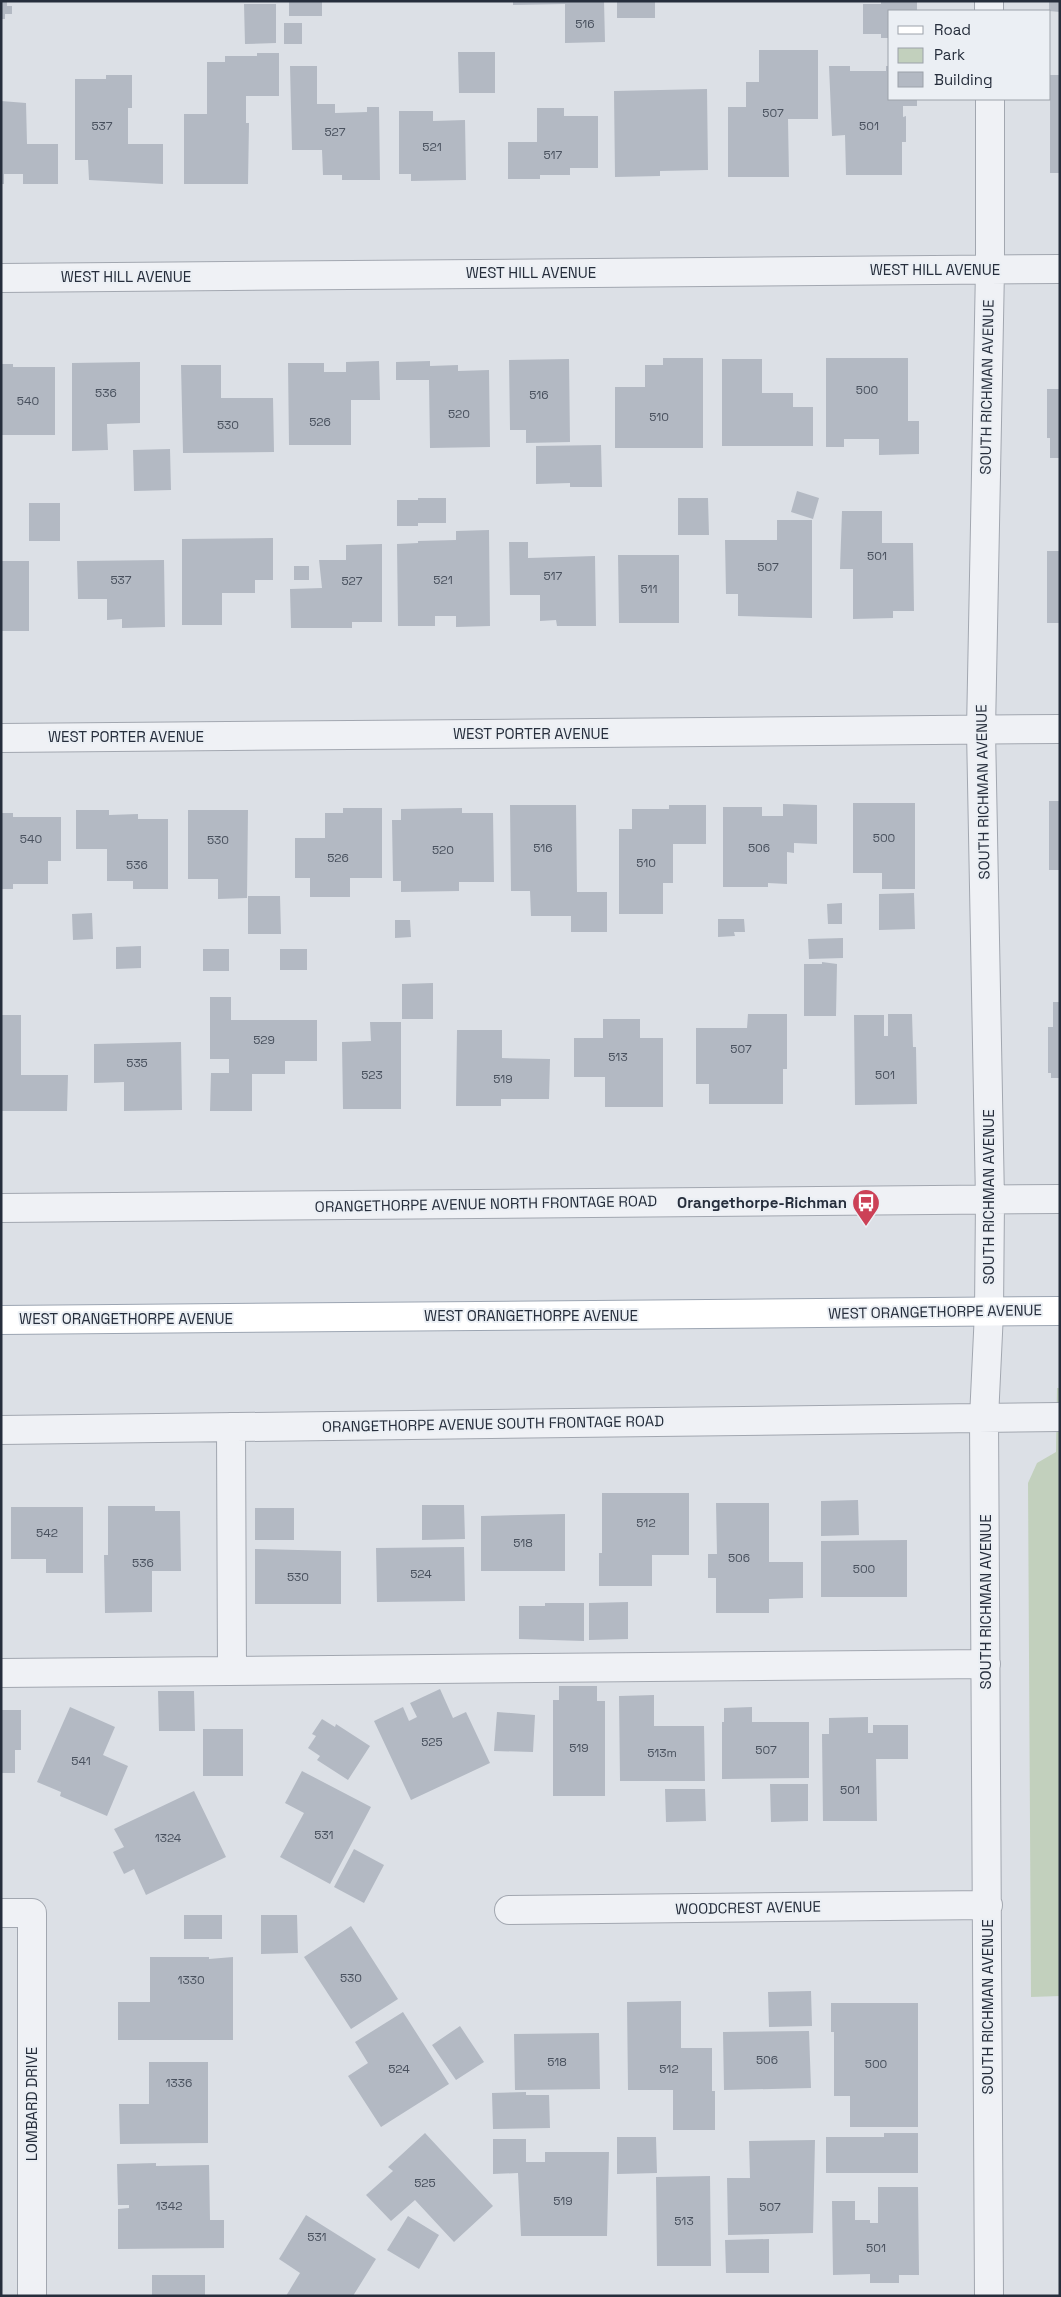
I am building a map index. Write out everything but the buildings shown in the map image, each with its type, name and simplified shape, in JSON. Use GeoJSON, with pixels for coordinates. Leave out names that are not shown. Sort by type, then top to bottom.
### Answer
{"type":"FeatureCollection","features":[{"type":"Feature","properties":{"kind":"main road","name":"WEST ORANGETHORPE AVENUE"},"geometry":{"type":"LineString","coordinates":[[1,1320],[1060,1311]]}},
{"type":"Feature","properties":{"kind":"street","name":"SOUTH RICHMAN AVENUE"},"geometry":{"type":"LineString","coordinates":[[989,2296],[984,1418],[989,1312],[990,1200],[981,730],[990,269],[990,100]]}},
{"type":"Feature","properties":{"kind":"street","name":"WEST HILL AVENUE"},"geometry":{"type":"LineString","coordinates":[[1,278],[1060,268]]}},
{"type":"Feature","properties":{"kind":"street","name":"WEST PORTER AVENUE"},"geometry":{"type":"LineString","coordinates":[[1,738],[1060,729]]}},
{"type":"Feature","properties":{"kind":"street","name":"ORANGETHORPE AVENUE NORTH FRONTAGE ROAD"},"geometry":{"type":"LineString","coordinates":[[1,1208],[1060,1199]]}},
{"type":"Feature","properties":{"kind":"street","name":"ORANGETHORPE AVENUE SOUTH FRONTAGE ROAD"},"geometry":{"type":"LineString","coordinates":[[1,1430],[1060,1417]]}},
{"type":"Feature","properties":{"kind":"street"},"geometry":{"type":"LineString","coordinates":[[231,1427],[232,1671]]}},
{"type":"Feature","properties":{"kind":"street"},"geometry":{"type":"LineString","coordinates":[[1,1673],[986,1664]]}},
{"type":"Feature","properties":{"kind":"street","name":"WOODCREST AVENUE"},"geometry":{"type":"LineString","coordinates":[[509,1910],[988,1906]]}},
{"type":"Feature","properties":{"kind":"street","name":"LOMBARD DRIVE"},"geometry":{"type":"LineString","coordinates":[[1,1913],[32,1913],[32,2296]]}},
{"type":"Feature","properties":{"kind":"green space"},"geometry":{"type":"Polygon","coordinates":[[[1057,1388],[1060,1388],[1060,1996],[1031,1997],[1028,1483],[1037,1463],[1056,1452],[1057,1388]]]}},
{"type":"Feature","properties":{"kind":"place","name":"Orangethorpe-Richman"},"geometry":{"type":"Point","coordinates":[866,1227]}}]}
